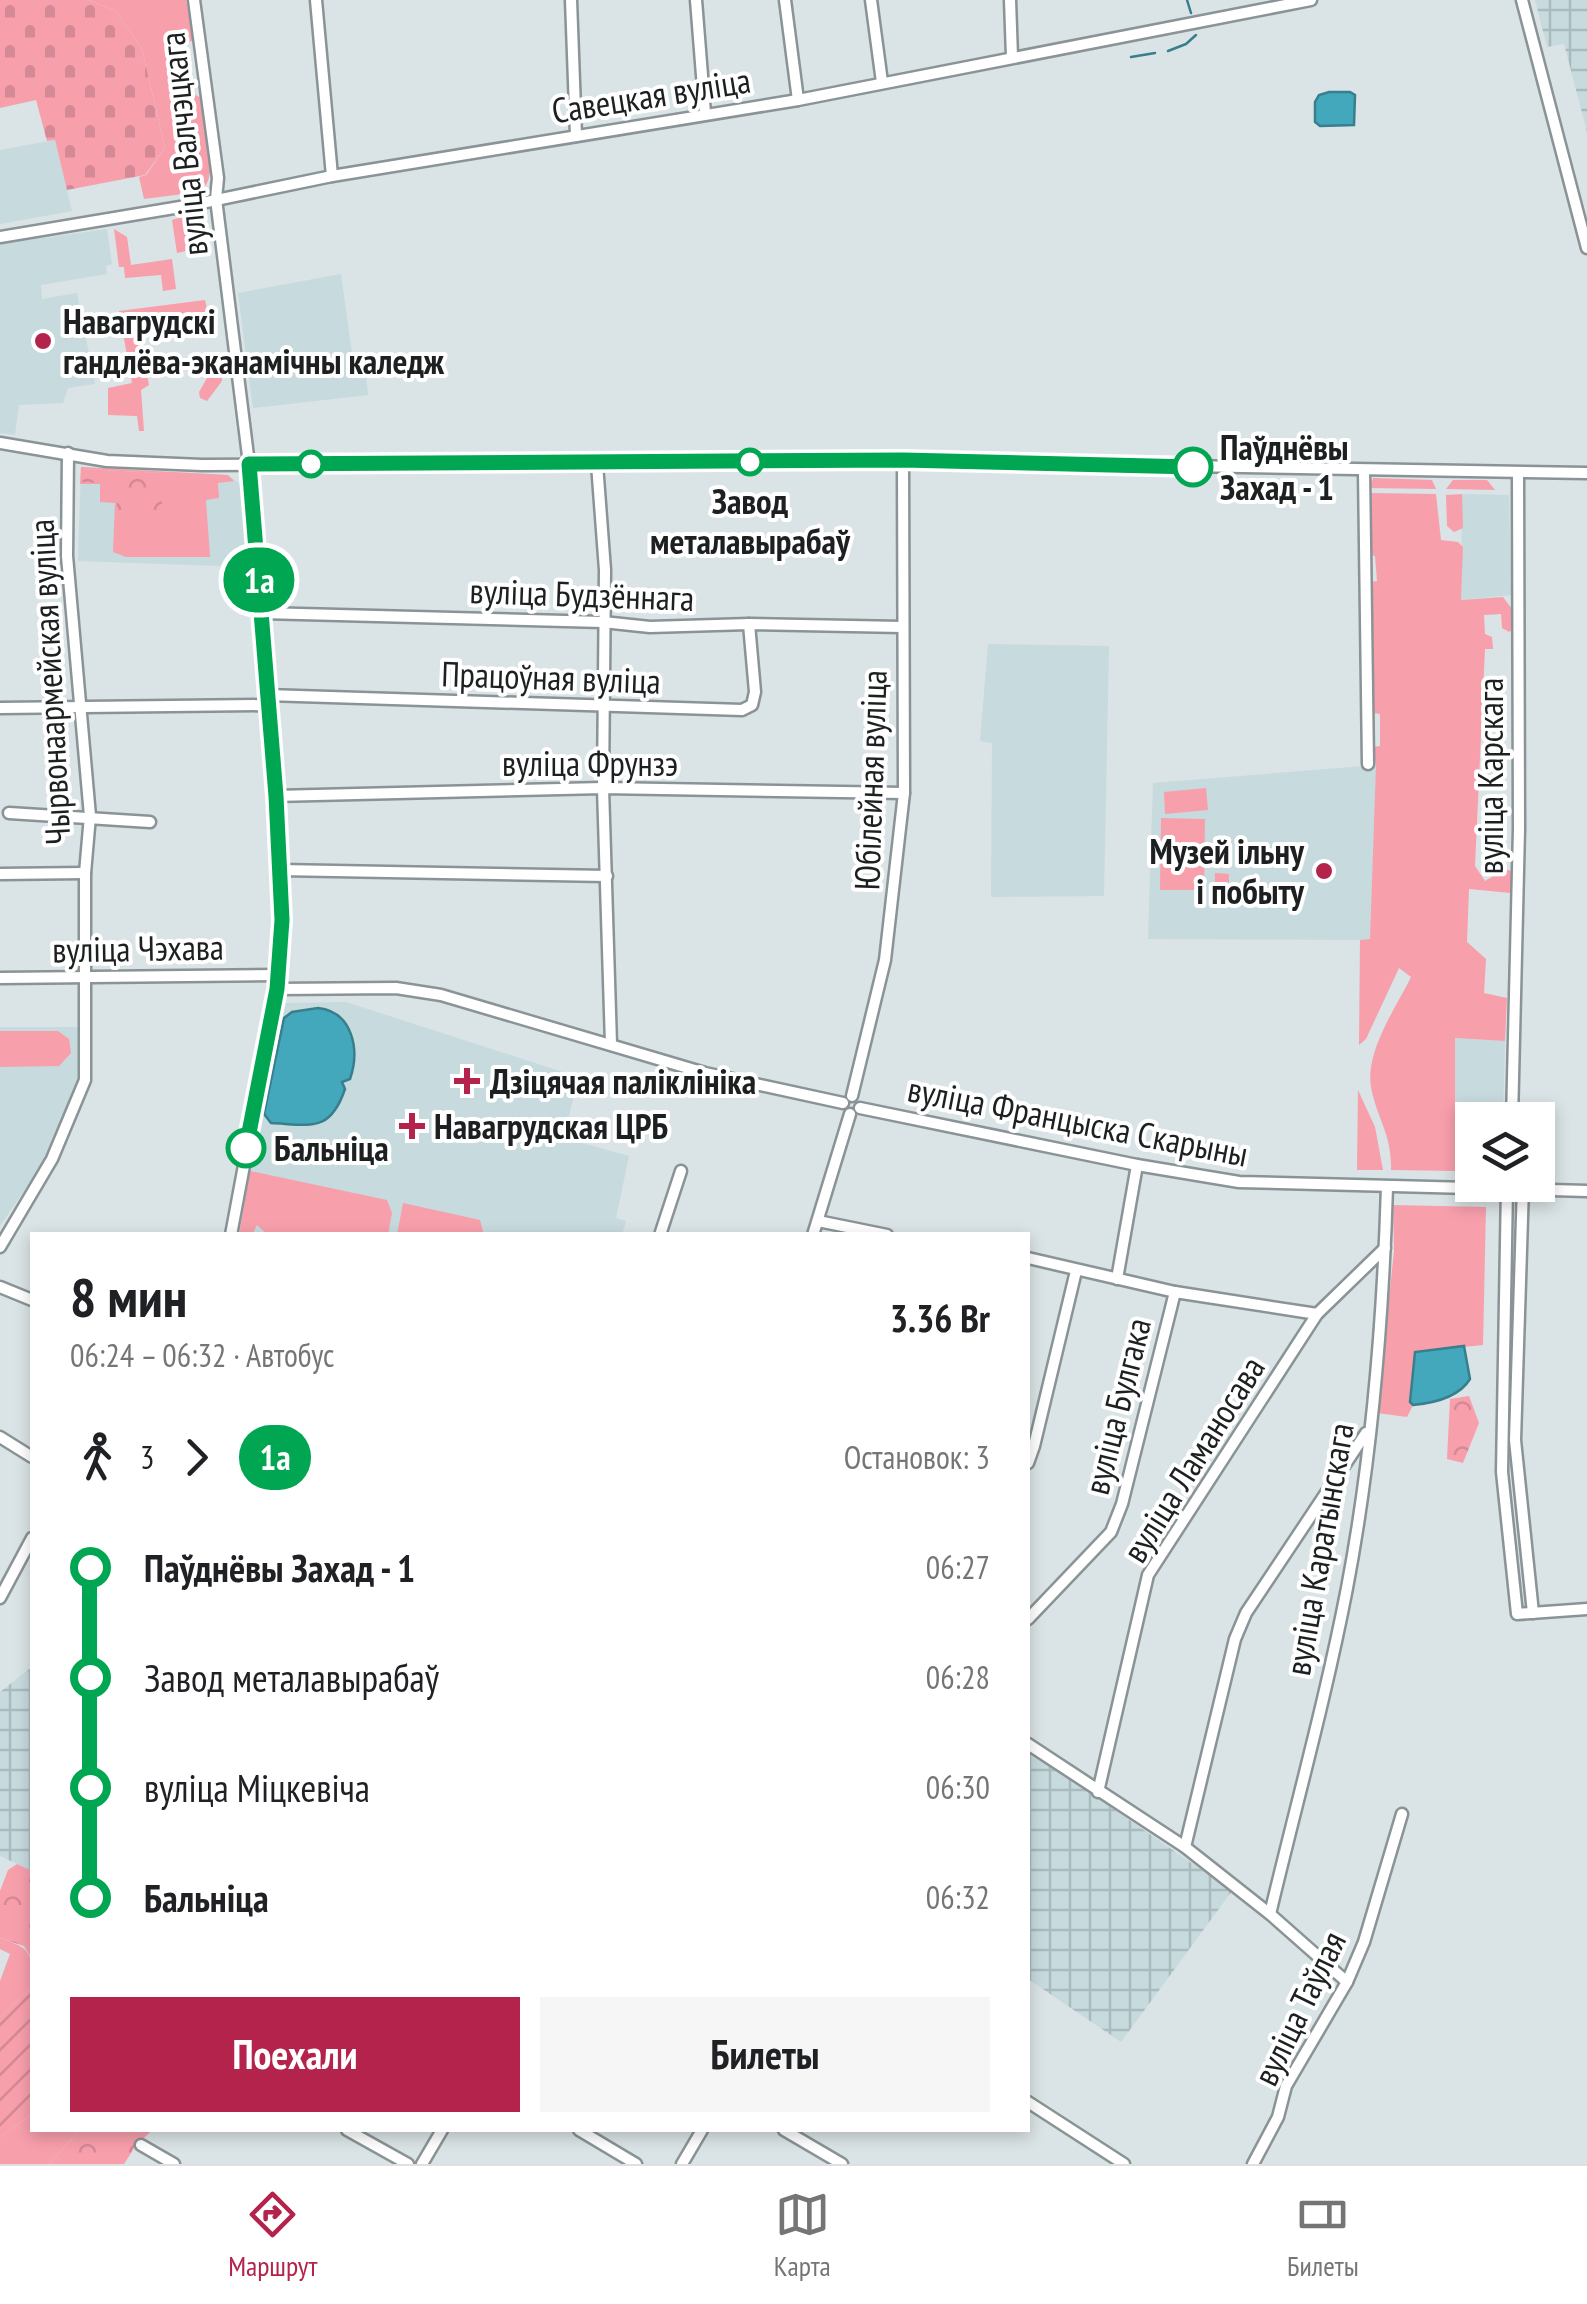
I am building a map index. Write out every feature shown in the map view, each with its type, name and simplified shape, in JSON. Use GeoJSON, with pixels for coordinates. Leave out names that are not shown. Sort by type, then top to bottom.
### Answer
{"type":"FeatureCollection","features":[{"type":"Feature","properties":{"kind":"street","name":"вуліца Валчэцкага"},"geometry":{"type":"LineString","coordinates":[[194,0],[249,464],[282,920],[277,989],[232,1232]]}},
{"type":"Feature","properties":{"kind":"street"},"geometry":{"type":"LineString","coordinates":[[316,0],[332,176]]}},
{"type":"Feature","properties":{"kind":"street"},"geometry":{"type":"LineString","coordinates":[[570,0],[576,136]]}},
{"type":"Feature","properties":{"kind":"street"},"geometry":{"type":"LineString","coordinates":[[696,0],[705,113]]}},
{"type":"Feature","properties":{"kind":"street"},"geometry":{"type":"LineString","coordinates":[[785,0],[798,100]]}},
{"type":"Feature","properties":{"kind":"street"},"geometry":{"type":"LineString","coordinates":[[870,0],[882,82]]}},
{"type":"Feature","properties":{"kind":"street"},"geometry":{"type":"LineString","coordinates":[[1010,0],[1012,57]]}},
{"type":"Feature","properties":{"kind":"street","name":"Савецкая вуліца"},"geometry":{"type":"LineString","coordinates":[[0,238],[332,176],[798,100],[1310,0]]}},
{"type":"Feature","properties":{"kind":"street"},"geometry":{"type":"LineString","coordinates":[[1522,0],[1587,248]]}},
{"type":"Feature","properties":{"kind":"street"},"geometry":{"type":"LineString","coordinates":[[0,443],[107,461],[249,464],[903,460],[1364,472],[1587,473]]}},
{"type":"Feature","properties":{"kind":"street","name":"Чырвонаармейская вуліца"},"geometry":{"type":"LineString","coordinates":[[0,1248],[52,1159],[84,1080],[85,873],[90,816],[67,556],[68,453]]}},
{"type":"Feature","properties":{"kind":"street","name":"Юбілейная вуліца"},"geometry":{"type":"LineString","coordinates":[[848,1100],[885,960],[904,792],[903,460]]}},
{"type":"Feature","properties":{"kind":"street"},"geometry":{"type":"LineString","coordinates":[[598,464],[605,570],[603,788],[611,1044]]}},
{"type":"Feature","properties":{"kind":"street"},"geometry":{"type":"LineString","coordinates":[[1364,472],[1368,764]]}},
{"type":"Feature","properties":{"kind":"street","name":"вуліца Карскага"},"geometry":{"type":"LineString","coordinates":[[1515,1102],[1518,473]]}},
{"type":"Feature","properties":{"kind":"street","name":"вуліца Будзённага"},"geometry":{"type":"LineString","coordinates":[[262,613],[603,622],[650,627],[902,627]]}},
{"type":"Feature","properties":{"kind":"street","name":"Працоўная вуліца"},"geometry":{"type":"LineString","coordinates":[[0,708],[267,700],[742,710],[752,705],[754,692],[750,624]]}},
{"type":"Feature","properties":{"kind":"street","name":"вуліца Фрунзэ"},"geometry":{"type":"LineString","coordinates":[[276,796],[603,788],[904,792]]}},
{"type":"Feature","properties":{"kind":"street"},"geometry":{"type":"LineString","coordinates":[[9,813],[150,822]]}},
{"type":"Feature","properties":{"kind":"street"},"geometry":{"type":"LineString","coordinates":[[280,870],[607,876]]}},
{"type":"Feature","properties":{"kind":"street"},"geometry":{"type":"LineString","coordinates":[[0,874],[85,873]]}},
{"type":"Feature","properties":{"kind":"street","name":"вуліца Чэхава"},"geometry":{"type":"LineString","coordinates":[[0,978],[277,975]]}},
{"type":"Feature","properties":{"kind":"street"},"geometry":{"type":"LineString","coordinates":[[277,989],[396,988],[441,995],[705,1073],[858,1100],[814,1232]]}},
{"type":"Feature","properties":{"kind":"street","name":"вуліца Францыска Скарыны"},"geometry":{"type":"LineString","coordinates":[[855,1111],[1240,1182],[1455,1187]]}},
{"type":"Feature","properties":{"kind":"street"},"geometry":{"type":"LineString","coordinates":[[1117,1279],[1137,1165]]}},
{"type":"Feature","properties":{"kind":"street"},"geometry":{"type":"LineString","coordinates":[[661,1232],[681,1171]]}},
{"type":"Feature","properties":{"kind":"street","name":"вуліца Каратынскага"},"geometry":{"type":"LineString","coordinates":[[1270,1914],[1347,1588],[1369,1428],[1387,1188]]}},
{"type":"Feature","properties":{"kind":"street","name":"вуліца Францыска Скарыны"},"geometry":{"type":"LineString","coordinates":[[1555,1189],[1587,1191]]}},
{"type":"Feature","properties":{"kind":"street"},"geometry":{"type":"LineString","coordinates":[[1507,1202],[1502,1472],[1517,1614],[1587,1610]]}},
{"type":"Feature","properties":{"kind":"street"},"geometry":{"type":"LineString","coordinates":[[1523,1202],[1515,1440],[1532,1613]]}},
{"type":"Feature","properties":{"kind":"street"},"geometry":{"type":"LineString","coordinates":[[818,1221],[871,1232]]}},
{"type":"Feature","properties":{"kind":"street","name":"вуліца Ламаносава"},"geometry":{"type":"LineString","coordinates":[[1098,1792],[1148,1574],[1317,1314],[1385,1248]]}},
{"type":"Feature","properties":{"kind":"street"},"geometry":{"type":"LineString","coordinates":[[1030,1258],[1175,1292],[1317,1314]]}},
{"type":"Feature","properties":{"kind":"street"},"geometry":{"type":"LineString","coordinates":[[1030,1458],[1076,1270]]}},
{"type":"Feature","properties":{"kind":"street"},"geometry":{"type":"LineString","coordinates":[[0,1287],[30,1299]]}},
{"type":"Feature","properties":{"kind":"street","name":"вуліца Булгака"},"geometry":{"type":"LineString","coordinates":[[1030,1618],[1112,1532],[1175,1292]]}},
{"type":"Feature","properties":{"kind":"street"},"geometry":{"type":"LineString","coordinates":[[1186,1847],[1234,1640],[1246,1613],[1369,1428]]}},
{"type":"Feature","properties":{"kind":"street"},"geometry":{"type":"LineString","coordinates":[[0,1436],[30,1457]]}},
{"type":"Feature","properties":{"kind":"street"},"geometry":{"type":"LineString","coordinates":[[0,1598],[30,1542]]}},
{"type":"Feature","properties":{"kind":"street"},"geometry":{"type":"LineString","coordinates":[[1030,1745],[1186,1847],[1347,1982]]}},
{"type":"Feature","properties":{"kind":"street","name":"вуліца Таўлая"},"geometry":{"type":"LineString","coordinates":[[1254,2164],[1278,2117],[1286,2086],[1347,1982],[1364,1942],[1402,1814]]}},
{"type":"Feature","properties":{"kind":"street"},"geometry":{"type":"LineString","coordinates":[[1030,2103],[1124,2164]]}},
{"type":"Feature","properties":{"kind":"street"},"geometry":{"type":"LineString","coordinates":[[351,2132],[408,2164]]}},
{"type":"Feature","properties":{"kind":"street"},"geometry":{"type":"LineString","coordinates":[[422,2164],[441,2132]]}},
{"type":"Feature","properties":{"kind":"street"},"geometry":{"type":"LineString","coordinates":[[582,2132],[636,2164]]}},
{"type":"Feature","properties":{"kind":"street"},"geometry":{"type":"LineString","coordinates":[[682,2164],[701,2132]]}},
{"type":"Feature","properties":{"kind":"street"},"geometry":{"type":"LineString","coordinates":[[787,2132],[842,2164]]}},
{"type":"Feature","properties":{"kind":"street"},"geometry":{"type":"LineString","coordinates":[[141,2145],[174,2164]]}},
{"type":"Feature","properties":{"kind":"shaded area"},"geometry":{"type":"Polygon","coordinates":[[[1535,0],[1587,0],[1587,132],[1564,44],[1547,47],[1535,0]]]}},
{"type":"Feature","properties":{"kind":"shaded area"},"geometry":{"type":"Polygon","coordinates":[[[55,140],[72,211],[0,224],[0,150],[55,140]]]}},
{"type":"Feature","properties":{"kind":"shaded area","name":"Навагрудскі гандлёва-эканамічны каледж"},"geometry":{"type":"Polygon","coordinates":[[[107,229],[112,264],[106,266],[107,274],[41,285],[42,299],[77,293],[95,384],[68,388],[63,403],[19,405],[15,435],[0,433],[0,244],[107,229]]]}},
{"type":"Feature","properties":{"kind":"shaded area"},"geometry":{"type":"Polygon","coordinates":[[[341,274],[355,375],[366,376],[368,395],[253,408],[238,293],[341,274]]]}},
{"type":"Feature","properties":{"kind":"shaded area"},"geometry":{"type":"Polygon","coordinates":[[[81,467],[228,475],[239,483],[248,567],[78,561],[81,467]]]}},
{"type":"Feature","properties":{"kind":"shaded area"},"geometry":{"type":"Polygon","coordinates":[[[1462,494],[1509,495],[1511,595],[1461,600],[1462,494]]]}},
{"type":"Feature","properties":{"kind":"shaded area"},"geometry":{"type":"Polygon","coordinates":[[[988,644],[1109,646],[1104,896],[991,897],[992,743],[980,741],[988,644]]]}},
{"type":"Feature","properties":{"kind":"shaded area"},"geometry":{"type":"Polygon","coordinates":[[[1376,765],[1374,940],[1148,939],[1153,783],[1376,765]]]}},
{"type":"Feature","properties":{"kind":"shaded area","name":"Навагрудская ЦРБ"},"geometry":{"type":"Polygon","coordinates":[[[346,1002],[578,1077],[564,1138],[629,1156],[616,1218],[626,1221],[623,1232],[240,1232],[278,1012],[285,1003],[346,1002]]]}},
{"type":"Feature","properties":{"kind":"shaded area"},"geometry":{"type":"Polygon","coordinates":[[[0,1027],[79,1027],[79,1084],[53,1148],[0,1226],[0,1027]]]}},
{"type":"Feature","properties":{"kind":"shaded area"},"geometry":{"type":"Polygon","coordinates":[[[1455,1038],[1505,1041],[1503,1102],[1455,1102],[1455,1038]]]}},
{"type":"Feature","properties":{"kind":"shaded area"},"geometry":{"type":"Polygon","coordinates":[[[30,1669],[30,1870],[0,1856],[0,1692],[30,1669]]]}},
{"type":"Feature","properties":{"kind":"shaded area"},"geometry":{"type":"Polygon","coordinates":[[[1030,1751],[1232,1891],[1121,2042],[1030,1980],[1030,1751]]]}},
{"type":"Feature","properties":{"kind":"green space"},"geometry":{"type":"Polygon","coordinates":[[[0,0],[88,0],[116,11],[142,49],[165,148],[145,175],[67,190],[55,140],[47,141],[36,100],[0,108],[0,0]]]}},
{"type":"Feature","properties":{"kind":"green space"},"geometry":{"type":"Polygon","coordinates":[[[88,0],[186,0],[195,40],[175,46],[166,57],[177,87],[202,98],[211,163],[206,185],[199,192],[144,199],[139,177],[146,175],[165,148],[142,49],[116,11],[88,0]]]}},
{"type":"Feature","properties":{"kind":"green space"},"geometry":{"type":"Polygon","coordinates":[[[194,213],[204,217],[210,233],[202,234],[197,228],[188,231],[186,251],[177,253],[172,220],[194,213]]]}},
{"type":"Feature","properties":{"kind":"green space"},"geometry":{"type":"Polygon","coordinates":[[[114,229],[127,237],[131,265],[172,259],[176,289],[163,291],[161,275],[125,278],[124,267],[119,267],[114,229]]]}},
{"type":"Feature","properties":{"kind":"green space"},"geometry":{"type":"Polygon","coordinates":[[[205,300],[210,321],[197,323],[195,313],[137,320],[149,385],[141,390],[144,431],[139,431],[137,416],[108,415],[108,388],[132,383],[119,311],[205,300]]]}},
{"type":"Feature","properties":{"kind":"green space"},"geometry":{"type":"Polygon","coordinates":[[[215,364],[220,366],[222,381],[207,401],[200,398],[199,392],[215,364]]]}},
{"type":"Feature","properties":{"kind":"green space"},"geometry":{"type":"Polygon","coordinates":[[[81,467],[228,475],[234,481],[218,483],[219,498],[206,500],[210,557],[126,557],[113,552],[115,503],[100,502],[100,484],[80,484],[81,467]],[[83,469],[102,483],[101,500],[163,473],[83,469]]]}},
{"type":"Feature","properties":{"kind":"green space"},"geometry":{"type":"Polygon","coordinates":[[[82,469],[163,473],[162,511],[117,510],[117,501],[101,500],[101,483],[82,482],[82,469]]]}},
{"type":"Feature","properties":{"kind":"green space"},"geometry":{"type":"Polygon","coordinates":[[[1373,478],[1432,480],[1436,489],[1369,488],[1373,478]]]}},
{"type":"Feature","properties":{"kind":"green space"},"geometry":{"type":"Polygon","coordinates":[[[1453,480],[1487,480],[1495,490],[1446,489],[1453,480]]]}},
{"type":"Feature","properties":{"kind":"green space"},"geometry":{"type":"Polygon","coordinates":[[[1369,493],[1436,494],[1441,540],[1458,542],[1463,547],[1461,600],[1503,597],[1512,609],[1513,629],[1509,632],[1502,628],[1501,614],[1484,615],[1485,634],[1492,637],[1493,649],[1485,649],[1475,866],[1485,881],[1505,869],[1511,871],[1511,893],[1469,889],[1467,942],[1486,959],[1484,993],[1507,998],[1505,1041],[1455,1038],[1455,1171],[1391,1170],[1389,1146],[1370,1073],[1383,1030],[1411,977],[1399,968],[1366,1039],[1359,1045],[1360,940],[1370,939],[1376,765],[1373,747],[1380,746],[1380,714],[1372,713],[1370,582],[1377,581],[1375,556],[1370,555],[1369,493]]]}},
{"type":"Feature","properties":{"kind":"green space"},"geometry":{"type":"Polygon","coordinates":[[[1462,494],[1463,528],[1454,532],[1447,526],[1446,495],[1462,494]]]}},
{"type":"Feature","properties":{"kind":"green space"},"geometry":{"type":"Polygon","coordinates":[[[1206,788],[1208,810],[1165,814],[1164,792],[1206,788]]]}},
{"type":"Feature","properties":{"kind":"green space"},"geometry":{"type":"Polygon","coordinates":[[[1161,818],[1205,819],[1204,890],[1160,890],[1161,818]]]}},
{"type":"Feature","properties":{"kind":"green space"},"geometry":{"type":"Polygon","coordinates":[[[1215,873],[1229,874],[1228,903],[1214,903],[1215,873]]]}},
{"type":"Feature","properties":{"kind":"green space"},"geometry":{"type":"Polygon","coordinates":[[[0,1031],[58,1031],[69,1039],[71,1053],[59,1066],[0,1067],[0,1031]]]}},
{"type":"Feature","properties":{"kind":"green space"},"geometry":{"type":"Polygon","coordinates":[[[1358,1090],[1375,1127],[1383,1170],[1357,1170],[1358,1090]]]}},
{"type":"Feature","properties":{"kind":"green space"},"geometry":{"type":"Polygon","coordinates":[[[250,1171],[387,1200],[392,1213],[389,1232],[265,1232],[257,1225],[254,1232],[240,1232],[250,1171]]]}},
{"type":"Feature","properties":{"kind":"green space"},"geometry":{"type":"Polygon","coordinates":[[[403,1203],[480,1220],[483,1232],[398,1232],[403,1203]]]}},
{"type":"Feature","properties":{"kind":"green space"},"geometry":{"type":"Polygon","coordinates":[[[1393,1205],[1486,1207],[1483,1345],[1415,1352],[1410,1402],[1413,1405],[1407,1417],[1377,1413],[1394,1251],[1393,1205]]]}},
{"type":"Feature","properties":{"kind":"green space"},"geometry":{"type":"Polygon","coordinates":[[[1469,1396],[1479,1423],[1463,1463],[1447,1459],[1450,1399],[1469,1396]]]}},
{"type":"Feature","properties":{"kind":"green space"},"geometry":{"type":"Polygon","coordinates":[[[17,1864],[30,1870],[30,1956],[24,1946],[0,1938],[0,1891],[8,1870],[17,1864]]]}},
{"type":"Feature","properties":{"kind":"green space"},"geometry":{"type":"Polygon","coordinates":[[[0,1938],[25,1949],[30,1960],[30,1989],[0,2017],[0,1981],[10,1954],[0,1949],[0,1938]]]}},
{"type":"Feature","properties":{"kind":"green space"},"geometry":{"type":"Polygon","coordinates":[[[30,1989],[30,2115],[0,2137],[0,2017],[30,1989]]]}},
{"type":"Feature","properties":{"kind":"green space"},"geometry":{"type":"Polygon","coordinates":[[[30,2115],[30,2132],[78,2132],[49,2164],[0,2164],[0,2137],[30,2115]]]}},
{"type":"Feature","properties":{"kind":"green space"},"geometry":{"type":"Polygon","coordinates":[[[78,2132],[150,2132],[124,2164],[49,2164],[78,2132]]]}},
{"type":"Feature","properties":{"kind":"water"},"geometry":{"type":"Polygon","coordinates":[[[1319,95],[1355,95],[1354,125],[1320,126],[1315,122],[1315,102],[1319,95]]]}},
{"type":"Feature","properties":{"kind":"water"},"geometry":{"type":"Polygon","coordinates":[[[318,1008],[339,1017],[351,1034],[354,1056],[350,1079],[342,1082],[345,1089],[326,1120],[308,1125],[271,1123],[264,1114],[284,1018],[292,1012],[318,1008]]]}},
{"type":"Feature","properties":{"kind":"water"},"geometry":{"type":"Polygon","coordinates":[[[1464,1346],[1470,1379],[1465,1385],[1445,1398],[1413,1405],[1410,1402],[1415,1352],[1464,1346]]]}},
{"type":"Feature","properties":{"kind":"waterway"},"geometry":{"type":"LineString","coordinates":[[1187,0],[1191,13]]}},
{"type":"Feature","properties":{"kind":"waterway"},"geometry":{"type":"LineString","coordinates":[[1168,51],[1196,35]]}},
{"type":"Feature","properties":{"kind":"waterway"},"geometry":{"type":"LineString","coordinates":[[1131,57],[1155,53]]}},
{"type":"Feature","properties":{"kind":"bus line","name":"1а"},"geometry":{"type":"LineString","coordinates":[[246,1148],[277,989],[282,920],[249,464],[903,460],[1193,467]]}},
{"type":"Feature","properties":{"kind":"place","name":"Навагрудскі гандлёва-эканамічны каледж"},"geometry":{"type":"Point","coordinates":[43,341]}},
{"type":"Feature","properties":{"kind":"place","name":"Завод металавырабаў"},"geometry":{"type":"Point","coordinates":[750,462]}},
{"type":"Feature","properties":{"kind":"place","name":"Паўднёвы Захад - 1"},"geometry":{"type":"Point","coordinates":[1193,467]}},
{"type":"Feature","properties":{"kind":"place","name":"Музей ільну і побыту"},"geometry":{"type":"Point","coordinates":[1324,871]}},
{"type":"Feature","properties":{"kind":"place","name":"Дзіцячая паліклініка"},"geometry":{"type":"Point","coordinates":[467,1081]}},
{"type":"Feature","properties":{"kind":"place","name":"Навагрудская ЦРБ"},"geometry":{"type":"Point","coordinates":[412,1126]}},
{"type":"Feature","properties":{"kind":"place","name":"Бальніца"},"geometry":{"type":"Point","coordinates":[246,1148]}}]}
